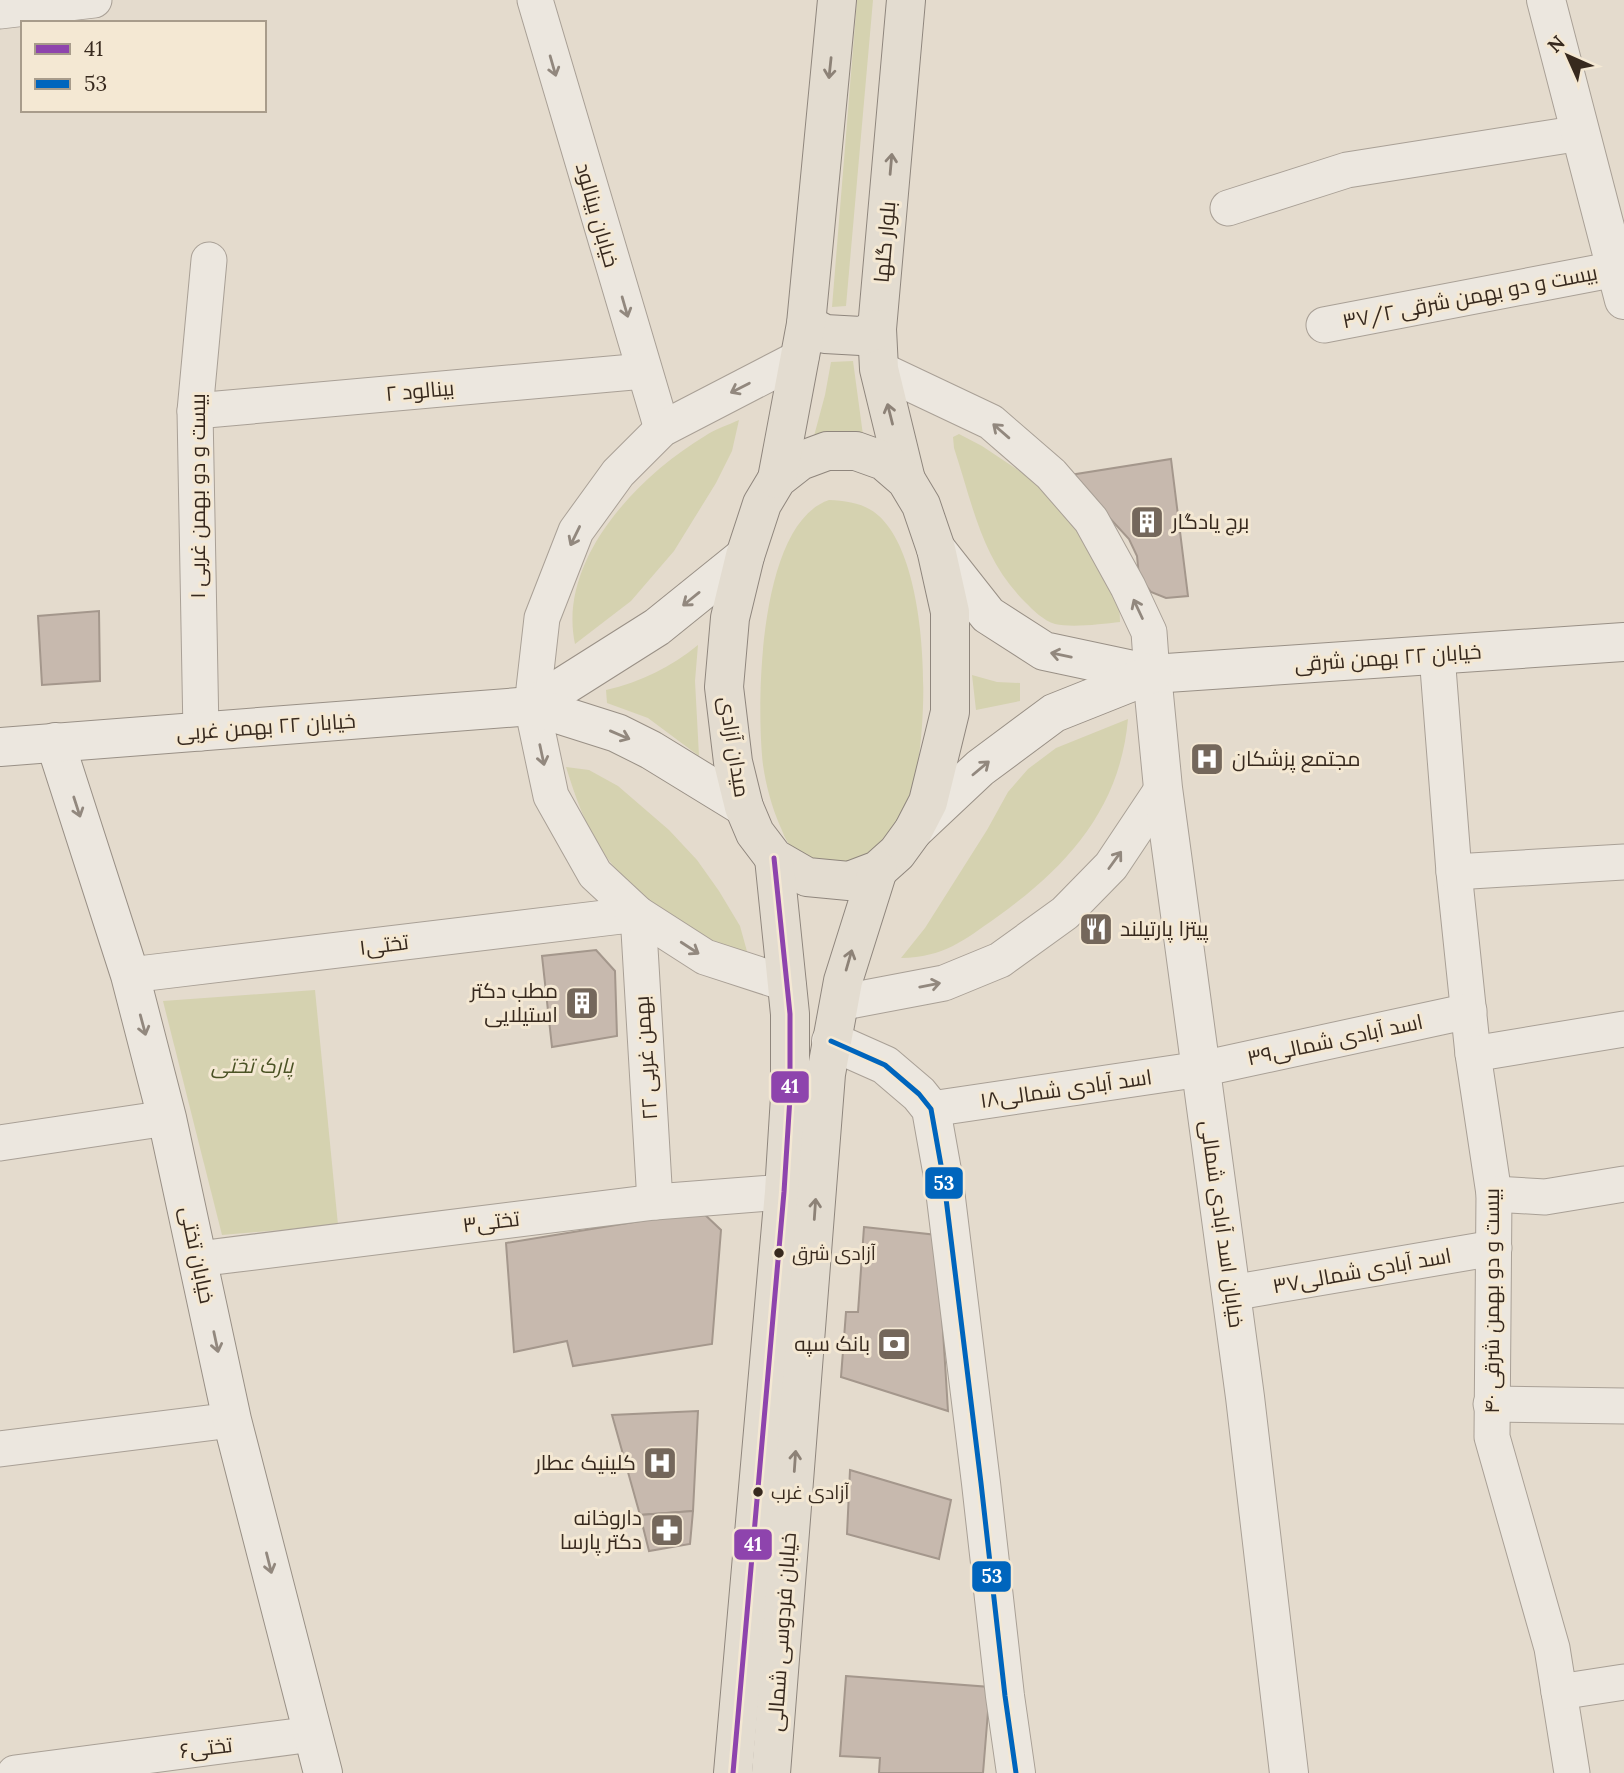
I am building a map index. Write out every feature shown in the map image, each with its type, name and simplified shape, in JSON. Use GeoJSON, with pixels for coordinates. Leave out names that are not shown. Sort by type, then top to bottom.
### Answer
{"type":"FeatureCollection","features":[{"type":"Feature","properties":{"kind":"main road"},"geometry":{"type":"LineString","coordinates":[[777,479],[803,341],[837,0]]}},
{"type":"Feature","properties":{"kind":"main road","name":"بلوار گلها"},"geometry":{"type":"LineString","coordinates":[[906,0],[877,329],[879,369],[906,480]]}},
{"type":"Feature","properties":{"kind":"main road"},"geometry":{"type":"LineString","coordinates":[[1546,0],[1620,284]]}},
{"type":"Feature","properties":{"kind":"main road"},"geometry":{"type":"LineString","coordinates":[[803,341],[825,334],[861,336],[877,329]]}},
{"type":"Feature","properties":{"kind":"main road","name":"میدان آزادی"},"geometry":{"type":"LineString","coordinates":[[827,451],[856,451],[884,461],[906,480],[921,505],[936,549],[950,612],[950,712],[928,802],[913,831],[897,853],[878,870],[849,881],[807,877],[774,858],[755,833],[744,807],[733,762],[724,687],[730,618],[744,556],[762,504],[777,479],[800,461],[827,451]]}},
{"type":"Feature","properties":{"kind":"main road","name":"خیابان ۲۲ بهمن شرقی"},"geometry":{"type":"LineString","coordinates":[[936,549],[988,615],[1044,651],[1152,674],[1624,642]]}},
{"type":"Feature","properties":{"kind":"main road","name":"خیابان ۲۲ بهمن غربی"},"geometry":{"type":"LineString","coordinates":[[532,706],[657,627],[744,556]]}},
{"type":"Feature","properties":{"kind":"main road","name":"خیابان ۲۲ بهمن شرقی"},"geometry":{"type":"LineString","coordinates":[[913,831],[980,768],[1054,713],[1152,674]]}},
{"type":"Feature","properties":{"kind":"main road","name":"خیابان اسد آبادی شمالی"},"geometry":{"type":"LineString","coordinates":[[1152,674],[1163,788],[1231,1293],[1289,1773]]}},
{"type":"Feature","properties":{"kind":"main road","name":"خیابان ۲۲ بهمن غربی"},"geometry":{"type":"LineString","coordinates":[[0,747],[532,706],[617,733],[651,750],[744,807]]}},
{"type":"Feature","properties":{"kind":"main road","name":"خیابان تختی"},"geometry":{"type":"LineString","coordinates":[[55,743],[130,975],[167,1118],[232,1420],[323,1773]]}},
{"type":"Feature","properties":{"kind":"main road","name":"خیابان فردوسی شمالی"},"geometry":{"type":"LineString","coordinates":[[733,1773],[790,1097],[788,984],[774,858]]}},
{"type":"Feature","properties":{"kind":"main road","name":"خیابان فردوسی شمالی"},"geometry":{"type":"LineString","coordinates":[[771,1773],[826,1074],[851,955],[878,870]]}},
{"type":"Feature","properties":{"kind":"main road"},"geometry":{"type":"LineString","coordinates":[[831,1041],[885,1065],[919,1094],[931,1109],[944,1182],[1016,1773]]}},
{"type":"Feature","properties":{"kind":"street"},"geometry":{"type":"LineString","coordinates":[[0,11],[94,0]]}},
{"type":"Feature","properties":{"kind":"street","name":"خیابان بینالود"},"geometry":{"type":"LineString","coordinates":[[536,0],[662,429]]}},
{"type":"Feature","properties":{"kind":"street"},"geometry":{"type":"LineString","coordinates":[[1228,208],[1347,170],[1581,133]]}},
{"type":"Feature","properties":{"kind":"street","name":"بیست و دو بهمن غربی ۱"},"geometry":{"type":"LineString","coordinates":[[201,733],[195,411],[209,260]]}},
{"type":"Feature","properties":{"kind":"street","name":"بیست و دو بهمن شرقی ۳۷/۲"},"geometry":{"type":"LineString","coordinates":[[1324,325],[1620,284]]}},
{"type":"Feature","properties":{"kind":"street"},"geometry":{"type":"LineString","coordinates":[[788,984],[705,957],[638,914],[595,874],[551,796],[532,706],[542,618],[576,531],[618,473],[662,429],[803,341]]}},
{"type":"Feature","properties":{"kind":"street"},"geometry":{"type":"LineString","coordinates":[[879,369],[991,422],[1051,474],[1091,520],[1128,587],[1150,632],[1152,674]]}},
{"type":"Feature","properties":{"kind":"street","name":"بینالود ۲"},"geometry":{"type":"LineString","coordinates":[[195,411],[644,371]]}},
{"type":"Feature","properties":{"kind":"street","name":"بیست و دو بهمن شرقی ۴۰"},"geometry":{"type":"LineString","coordinates":[[1437,655],[1454,873],[1473,1054],[1494,1194],[1492,1437],[1552,1648],[1572,1773]]}},
{"type":"Feature","properties":{"kind":"street"},"geometry":{"type":"LineString","coordinates":[[839,1003],[944,983],[1000,960],[1065,913],[1111,866],[1163,788]]}},
{"type":"Feature","properties":{"kind":"street"},"geometry":{"type":"LineString","coordinates":[[1454,873],[1624,862]]}},
{"type":"Feature","properties":{"kind":"street","name":"تختی۱"},"geometry":{"type":"LineString","coordinates":[[130,975],[638,914]]}},
{"type":"Feature","properties":{"kind":"street","name":"۲۲ بهمن غربی"},"geometry":{"type":"LineString","coordinates":[[638,914],[655,1202]]}},
{"type":"Feature","properties":{"kind":"street","name":"اسد آبادی شمالی۳۹"},"geometry":{"type":"LineString","coordinates":[[1201,1069],[1469,1011]]}},
{"type":"Feature","properties":{"kind":"street"},"geometry":{"type":"LineString","coordinates":[[1473,1054],[1624,1029]]}},
{"type":"Feature","properties":{"kind":"street","name":"اسد آبادی شمالی۱۸"},"geometry":{"type":"LineString","coordinates":[[931,1109],[1201,1069]]}},
{"type":"Feature","properties":{"kind":"street"},"geometry":{"type":"LineString","coordinates":[[0,1143],[167,1118]]}},
{"type":"Feature","properties":{"kind":"street"},"geometry":{"type":"LineString","coordinates":[[1494,1194],[1545,1197],[1624,1184]]}},
{"type":"Feature","properties":{"kind":"street","name":"تختی۳"},"geometry":{"type":"LineString","coordinates":[[198,1259],[655,1202],[784,1192]]}},
{"type":"Feature","properties":{"kind":"street","name":"اسد آبادی شمالی۳۷"},"geometry":{"type":"LineString","coordinates":[[1231,1293],[1494,1248]]}},
{"type":"Feature","properties":{"kind":"street"},"geometry":{"type":"LineString","coordinates":[[1491,1404],[1624,1406]]}},
{"type":"Feature","properties":{"kind":"street"},"geometry":{"type":"LineString","coordinates":[[15,1447],[232,1420]]}},
{"type":"Feature","properties":{"kind":"street"},"geometry":{"type":"LineString","coordinates":[[1559,1692],[1624,1682]]}},
{"type":"Feature","properties":{"kind":"street","name":"تختی۶"},"geometry":{"type":"LineString","coordinates":[[15,1773],[313,1734]]}},
{"type":"Feature","properties":{"kind":"green space"},"geometry":{"type":"Polygon","coordinates":[[[857,0],[873,0],[846,306],[832,307],[857,0]]]}},
{"type":"Feature","properties":{"kind":"green space"},"geometry":{"type":"Polygon","coordinates":[[[853,361],[863,435],[814,436],[831,362],[853,361]]]}},
{"type":"Feature","properties":{"kind":"green space"},"geometry":{"type":"Polygon","coordinates":[[[739,420],[732,451],[716,483],[674,551],[631,601],[575,644],[573,613],[578,582],[591,552],[608,524],[630,497],[679,453],[709,434],[739,420]]]}},
{"type":"Feature","properties":{"kind":"green space"},"geometry":{"type":"Polygon","coordinates":[[[959,434],[1030,478],[1075,521],[1119,597],[1120,622],[1078,626],[1055,624],[1035,612],[1010,585],[988,549],[973,510],[954,448],[953,437],[959,434]]]}},
{"type":"Feature","properties":{"kind":"green space"},"geometry":{"type":"Polygon","coordinates":[[[829,500],[868,508],[879,516],[897,540],[910,574],[918,614],[922,658],[923,702],[915,782],[902,821],[881,849],[859,867],[813,859],[790,845],[774,811],[763,765],[760,701],[762,661],[775,578],[788,543],[805,516],[829,500]]]}},
{"type":"Feature","properties":{"kind":"green space"},"geometry":{"type":"Polygon","coordinates":[[[698,645],[695,681],[699,756],[648,718],[607,703],[606,690],[655,673],[698,645]]]}},
{"type":"Feature","properties":{"kind":"green space"},"geometry":{"type":"Polygon","coordinates":[[[972,675],[997,682],[1020,683],[1020,701],[976,710],[972,675]]]}},
{"type":"Feature","properties":{"kind":"green space"},"geometry":{"type":"Polygon","coordinates":[[[1128,719],[1123,751],[1114,781],[1086,833],[1067,856],[1022,898],[963,940],[929,955],[901,958],[925,928],[1008,792],[1028,769],[1056,748],[1128,719]]]}},
{"type":"Feature","properties":{"kind":"green space"},"geometry":{"type":"Polygon","coordinates":[[[566,767],[589,770],[618,786],[669,830],[697,860],[719,891],[740,926],[748,955],[681,926],[659,911],[632,886],[596,841],[580,808],[566,767]]]}},
{"type":"Feature","properties":{"kind":"green space","name":"پارک تختی"},"geometry":{"type":"Polygon","coordinates":[[[315,990],[338,1225],[222,1235],[163,1001],[315,990]]]}},
{"type":"Feature","properties":{"kind":"building","name":"برج یادگار"},"geometry":{"type":"Polygon","coordinates":[[[1171,459],[1188,596],[1166,598],[1151,592],[1139,576],[1137,556],[1129,539],[1070,475],[1171,459]]]}},
{"type":"Feature","properties":{"kind":"building"},"geometry":{"type":"Polygon","coordinates":[[[99,611],[100,681],[42,685],[38,616],[99,611]]]}},
{"type":"Feature","properties":{"kind":"building","name":"مطب دکتر استیلایی"},"geometry":{"type":"Polygon","coordinates":[[[596,950],[615,971],[617,1036],[552,1047],[542,956],[596,950]]]}},
{"type":"Feature","properties":{"kind":"building"},"geometry":{"type":"Polygon","coordinates":[[[701,1211],[721,1230],[712,1344],[573,1366],[567,1341],[514,1352],[506,1243],[701,1211]]]}},
{"type":"Feature","properties":{"kind":"building","name":"بانک سپه"},"geometry":{"type":"Polygon","coordinates":[[[864,1227],[937,1235],[948,1411],[841,1377],[846,1312],[858,1312],[864,1227]]]}},
{"type":"Feature","properties":{"kind":"building","name":"کلینیک عطار"},"geometry":{"type":"Polygon","coordinates":[[[698,1411],[693,1511],[640,1515],[612,1415],[698,1411]]]}},
{"type":"Feature","properties":{"kind":"building"},"geometry":{"type":"Polygon","coordinates":[[[850,1470],[951,1500],[939,1559],[847,1534],[850,1470]]]}},
{"type":"Feature","properties":{"kind":"building","name":"داروخانه دکتر پارسا"},"geometry":{"type":"Polygon","coordinates":[[[693,1511],[690,1544],[649,1551],[640,1515],[693,1511]]]}},
{"type":"Feature","properties":{"kind":"building"},"geometry":{"type":"Polygon","coordinates":[[[846,1676],[990,1687],[983,1773],[879,1773],[880,1758],[840,1756],[846,1676]]]}},
{"type":"Feature","properties":{"kind":"transit line","name":"41"},"geometry":{"type":"LineString","coordinates":[[733,1773],[790,1097],[790,1014],[774,858]]}},
{"type":"Feature","properties":{"kind":"transit line","name":"53"},"geometry":{"type":"LineString","coordinates":[[831,1041],[885,1065],[919,1094],[931,1109],[944,1182],[1016,1773]]}},
{"type":"Feature","properties":{"kind":"place","name":"برج یادگار"},"geometry":{"type":"Point","coordinates":[1147,522]}},
{"type":"Feature","properties":{"kind":"place","name":"مجتمع پزشکان"},"geometry":{"type":"Point","coordinates":[1207,759]}},
{"type":"Feature","properties":{"kind":"place","name":"پیتزا پارتیلند"},"geometry":{"type":"Point","coordinates":[1096,929]}},
{"type":"Feature","properties":{"kind":"place","name":"مطب دکتر استیلایی"},"geometry":{"type":"Point","coordinates":[582,1003]}},
{"type":"Feature","properties":{"kind":"place","name":"آزادی شرق"},"geometry":{"type":"Point","coordinates":[779,1253]}},
{"type":"Feature","properties":{"kind":"place","name":"بانک سپه"},"geometry":{"type":"Point","coordinates":[894,1344]}},
{"type":"Feature","properties":{"kind":"place","name":"کلینیک عطار"},"geometry":{"type":"Point","coordinates":[660,1463]}},
{"type":"Feature","properties":{"kind":"place","name":"آزادی غرب"},"geometry":{"type":"Point","coordinates":[758,1492]}},
{"type":"Feature","properties":{"kind":"place","name":"داروخانه دکتر پارسا"},"geometry":{"type":"Point","coordinates":[667,1530]}}]}
